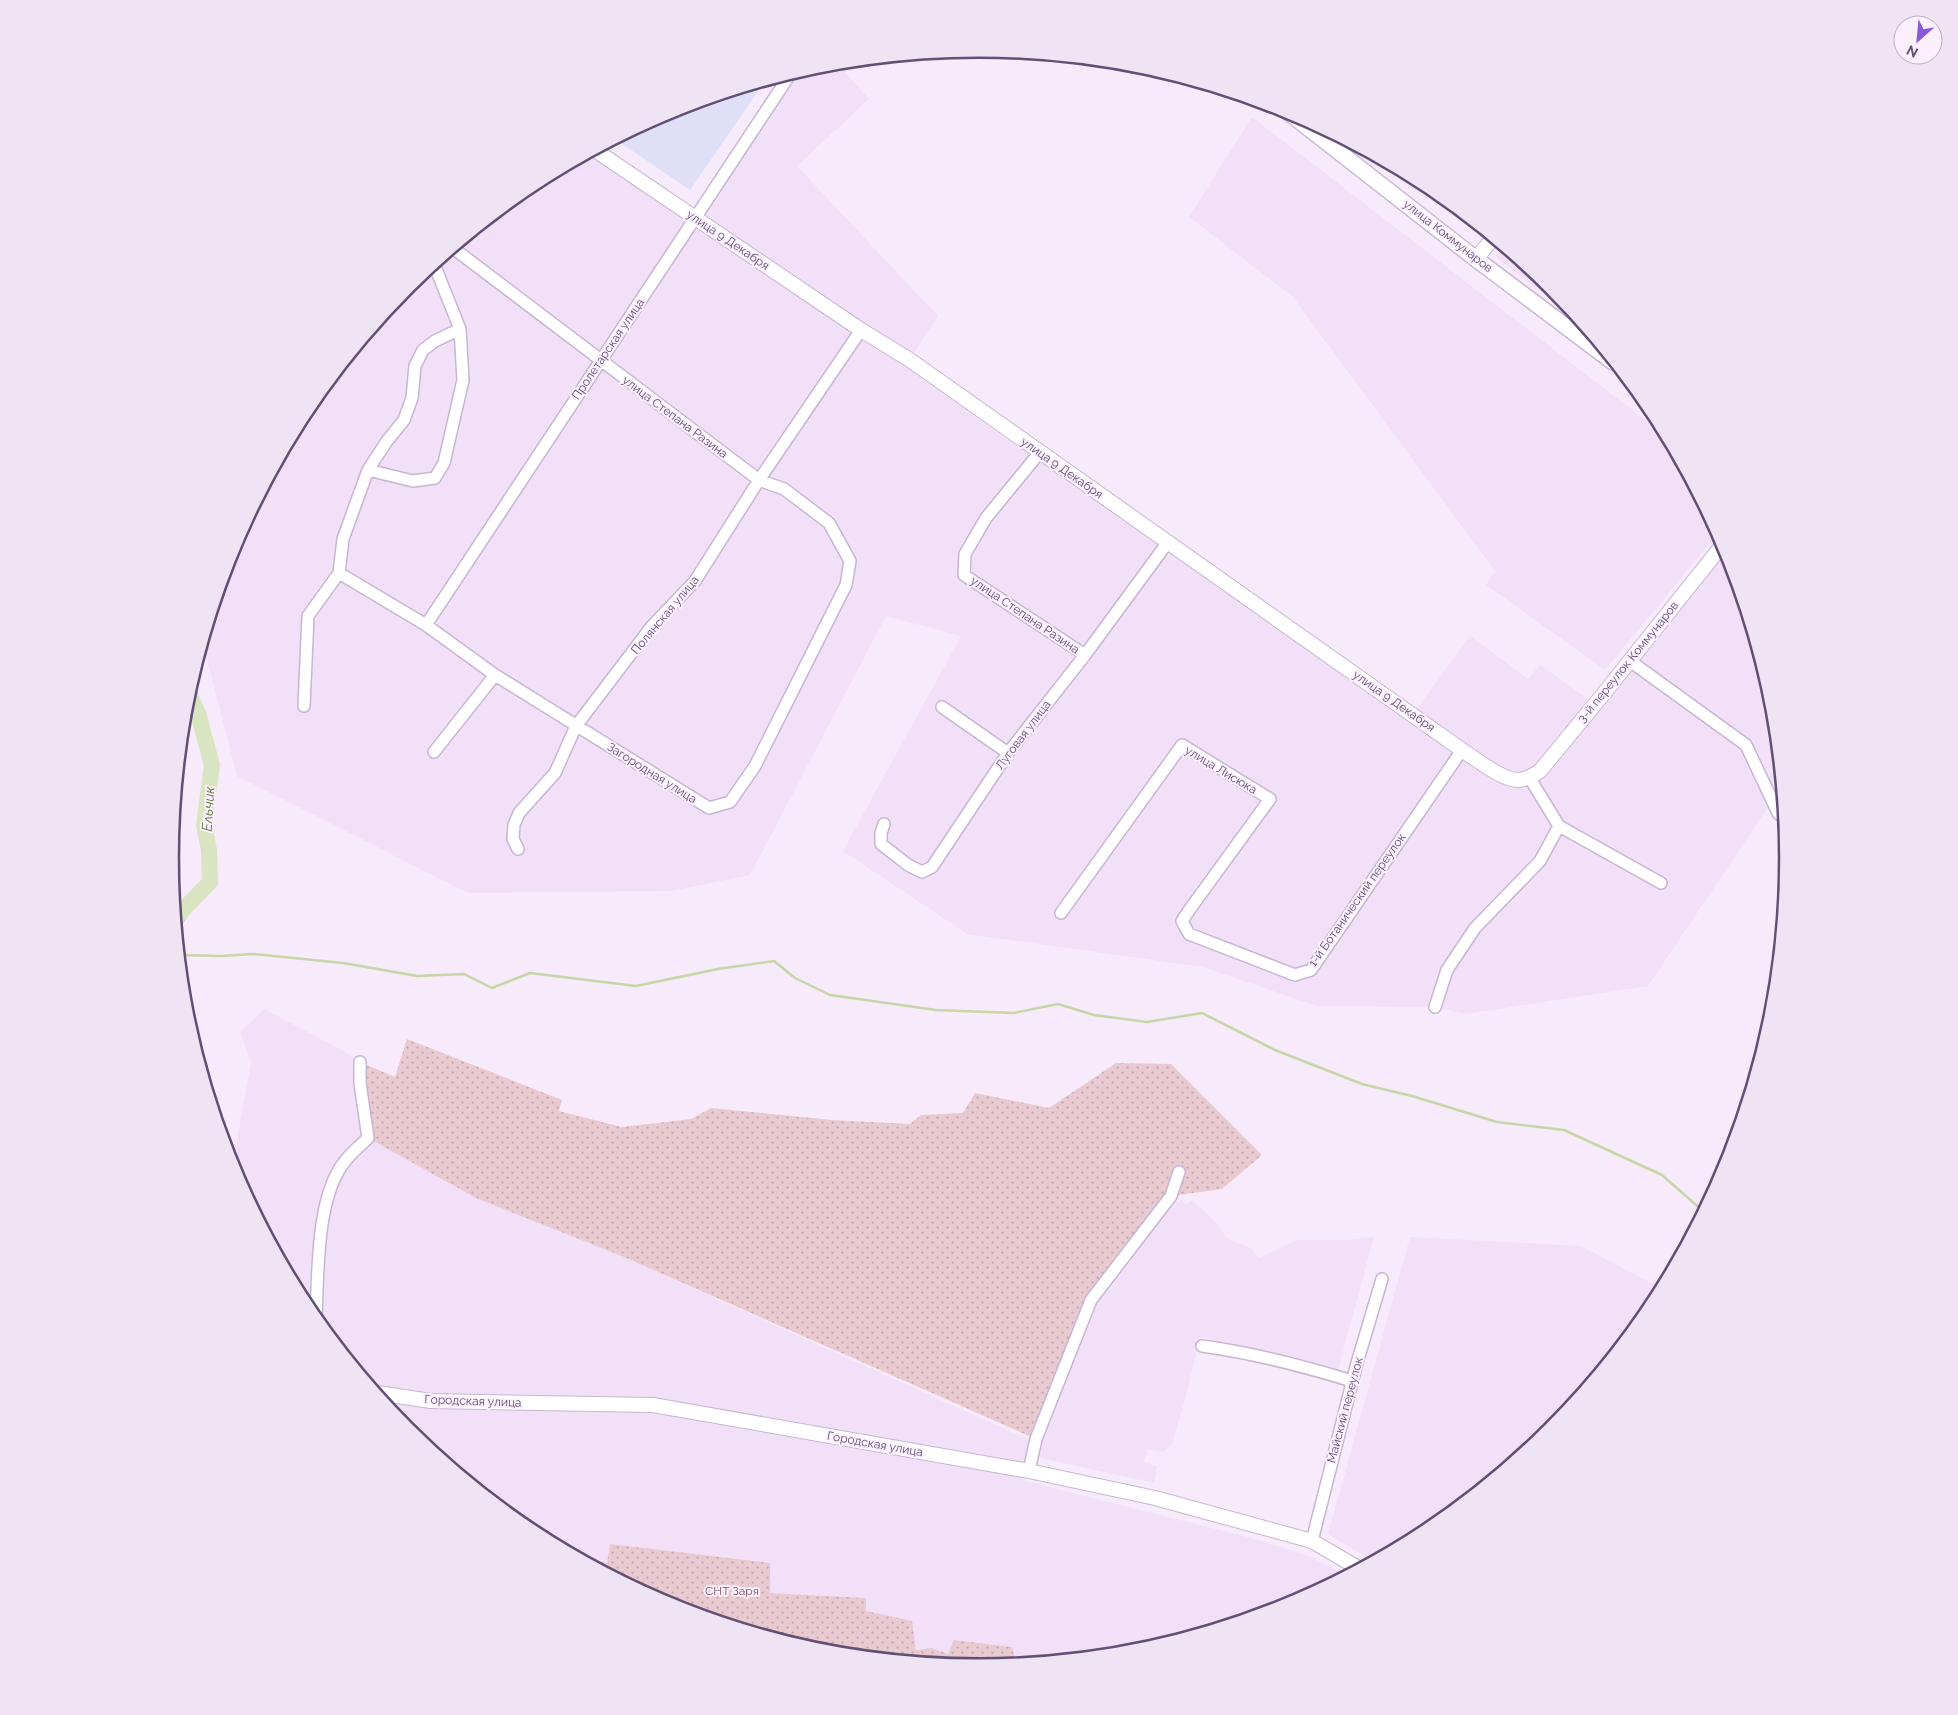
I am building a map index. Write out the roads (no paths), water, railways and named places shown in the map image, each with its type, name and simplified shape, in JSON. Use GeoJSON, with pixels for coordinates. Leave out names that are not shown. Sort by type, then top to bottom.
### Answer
{"type":"FeatureCollection","features":[{"type":"Feature","properties":{"kind":"main road","name":"улица Коммунаров"},"geometry":{"type":"LineString","coordinates":[[1310,130],[1476,259],[1597,350]]}},
{"type":"Feature","properties":{"kind":"street","name":"Пролетарская улица"},"geometry":{"type":"LineString","coordinates":[[426,625],[786,82]]}},
{"type":"Feature","properties":{"kind":"street","name":"улица 9 Декабря"},"geometry":{"type":"LineString","coordinates":[[600,154],[861,330],[910,360],[1462,750],[1507,778],[1519,780],[1530,778]]}},
{"type":"Feature","properties":{"kind":"street"},"geometry":{"type":"LineString","coordinates":[[1476,259],[1489,242]]}},
{"type":"Feature","properties":{"kind":"street","name":"улица Степана Разина"},"geometry":{"type":"LineString","coordinates":[[458,251],[759,480],[784,489],[829,523]]}},
{"type":"Feature","properties":{"kind":"street"},"geometry":{"type":"LineString","coordinates":[[368,470],[413,481],[435,478],[444,464],[463,380],[460,329],[437,270]]}},
{"type":"Feature","properties":{"kind":"street"},"geometry":{"type":"LineString","coordinates":[[304,706],[308,616],[339,573],[343,538],[368,470],[387,441],[404,420],[412,398],[415,366],[422,350],[460,329]]}},
{"type":"Feature","properties":{"kind":"street","name":"Полянская улица"},"geometry":{"type":"LineString","coordinates":[[518,849],[513,839],[514,825],[518,814],[555,773],[576,726],[652,626],[695,581],[759,480],[861,330]]}},
{"type":"Feature","properties":{"kind":"street","name":"улица Степана Разина"},"geometry":{"type":"LineString","coordinates":[[1040,452],[986,518],[965,554],[964,575],[1085,655]]}},
{"type":"Feature","properties":{"kind":"street","name":"Загородная улица"},"geometry":{"type":"LineString","coordinates":[[339,573],[426,625],[495,675],[709,808],[730,802],[755,766],[846,586],[850,560],[829,523]]}},
{"type":"Feature","properties":{"kind":"street","name":"Луговая улица"},"geometry":{"type":"LineString","coordinates":[[884,824],[881,833],[881,844],[908,865],[922,872],[932,867],[1008,753],[1085,655],[1168,542]]}},
{"type":"Feature","properties":{"kind":"street","name":"3-й переулок Коммунаров"},"geometry":{"type":"LineString","coordinates":[[1530,778],[1540,771],[1718,551]]}},
{"type":"Feature","properties":{"kind":"street"},"geometry":{"type":"LineString","coordinates":[[1630,661],[1746,746],[1777,811]]}},
{"type":"Feature","properties":{"kind":"street"},"geometry":{"type":"LineString","coordinates":[[434,752],[495,675]]}},
{"type":"Feature","properties":{"kind":"street"},"geometry":{"type":"LineString","coordinates":[[942,707],[1008,753]]}},
{"type":"Feature","properties":{"kind":"street","name":"улица Лисюка"},"geometry":{"type":"LineString","coordinates":[[1061,913],[1182,745],[1270,799],[1182,921],[1189,934]]}},
{"type":"Feature","properties":{"kind":"street","name":"1-й Ботанический переулок"},"geometry":{"type":"LineString","coordinates":[[1189,934],[1295,975],[1310,970],[1462,750]]}},
{"type":"Feature","properties":{"kind":"street"},"geometry":{"type":"LineString","coordinates":[[1530,778],[1559,826],[1662,883]]}},
{"type":"Feature","properties":{"kind":"street"},"geometry":{"type":"LineString","coordinates":[[1435,1007],[1447,970],[1475,928],[1540,861],[1559,826]]}},
{"type":"Feature","properties":{"kind":"street"},"geometry":{"type":"LineString","coordinates":[[317,1306],[321,1223],[334,1178],[345,1160],[368,1138],[360,1083],[360,1062]]}},
{"type":"Feature","properties":{"kind":"street"},"geometry":{"type":"LineString","coordinates":[[1029,1471],[1036,1439],[1091,1300],[1171,1196],[1179,1172]]}},
{"type":"Feature","properties":{"kind":"street","name":"Майский переулок"},"geometry":{"type":"LineString","coordinates":[[1312,1541],[1352,1381],[1382,1279]]}},
{"type":"Feature","properties":{"kind":"street"},"geometry":{"type":"LineString","coordinates":[[1202,1346],[1244,1351],[1352,1381]]}},
{"type":"Feature","properties":{"kind":"street","name":"Городская улица"},"geometry":{"type":"LineString","coordinates":[[387,1394],[431,1401],[653,1405],[1029,1471],[1155,1498],[1312,1541],[1352,1565]]}},
{"type":"Feature","properties":{"kind":"waterway","name":"Ельчик"},"geometry":{"type":"LineString","coordinates":[[181,912],[210,882],[209,850],[204,825],[212,765],[194,703]]}},
{"type":"Feature","properties":{"kind":"waterway"},"geometry":{"type":"LineString","coordinates":[[185,955],[253,954],[343,963],[417,976],[464,974],[492,988],[530,973],[636,986],[718,969],[774,961],[795,978],[830,995],[936,1010],[1014,1013],[1058,1004],[1094,1015],[1147,1022],[1202,1013],[1275,1050],[1362,1084],[1412,1096],[1497,1122],[1564,1130],[1662,1175],[1698,1207]]}},
{"type":"Feature","properties":{"kind":"park label","name":"СНТ Заря"},"geometry":{"type":"Point","coordinates":[732,1591]}}]}
